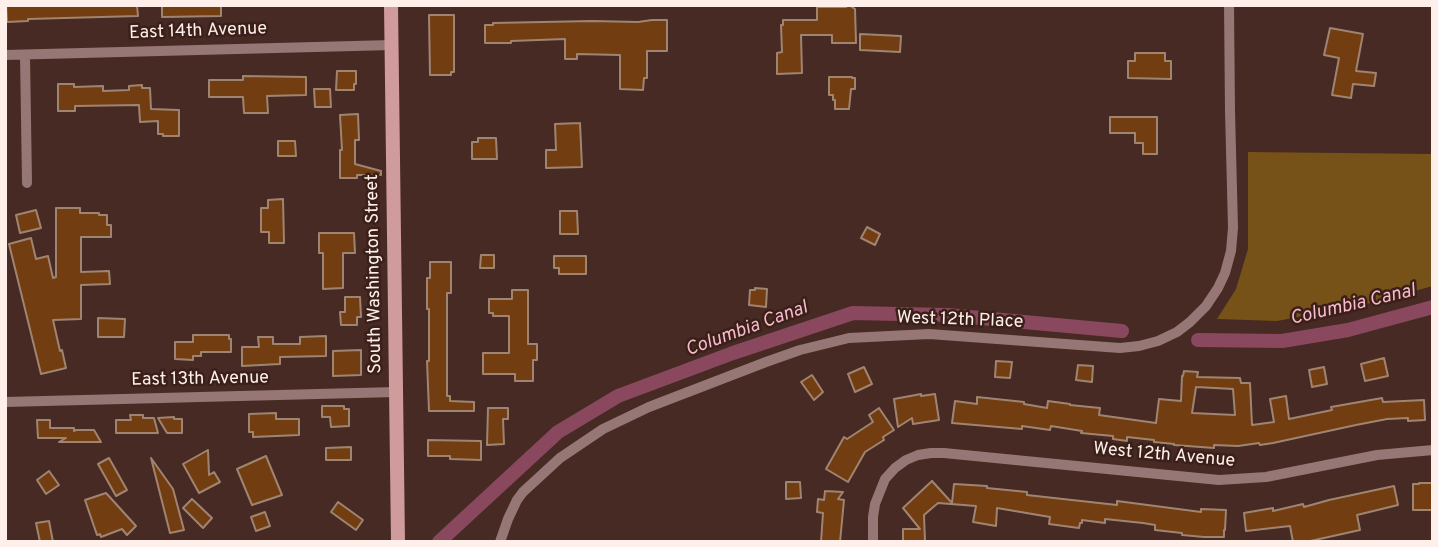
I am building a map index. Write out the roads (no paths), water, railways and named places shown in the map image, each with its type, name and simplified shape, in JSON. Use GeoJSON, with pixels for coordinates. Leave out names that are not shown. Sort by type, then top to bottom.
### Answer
{"type":"FeatureCollection","features":[{"type":"Feature","properties":{"kind":"main road","name":"South Washington Street"},"geometry":{"type":"LineString","coordinates":[[391,5],[398,542]]}},
{"type":"Feature","properties":{"kind":"street","name":"West 12th Place"},"geometry":{"type":"LineString","coordinates":[[500,542],[508,519],[523,492],[560,458],[603,429],[649,407],[800,350],[849,338],[929,334],[1120,348],[1158,341],[1177,332],[1206,306],[1218,288],[1231,251],[1230,5]]}},
{"type":"Feature","properties":{"kind":"street","name":"East 14th Avenue"},"geometry":{"type":"LineString","coordinates":[[5,55],[392,45]]}},
{"type":"Feature","properties":{"kind":"street"},"geometry":{"type":"LineString","coordinates":[[25,55],[27,183]]}},
{"type":"Feature","properties":{"kind":"street","name":"East 13th Avenue"},"geometry":{"type":"LineString","coordinates":[[5,402],[396,392]]}},
{"type":"Feature","properties":{"kind":"street","name":"West 12th Avenue"},"geometry":{"type":"LineString","coordinates":[[873,542],[875,504],[885,480],[895,468],[918,455],[944,453],[1195,479],[1242,480],[1396,452],[1433,450]]}},
{"type":"Feature","properties":{"kind":"waterway","name":"Columbia Canal"},"geometry":{"type":"LineString","coordinates":[[1198,340],[1282,341],[1348,330],[1433,307]]}},
{"type":"Feature","properties":{"kind":"waterway","name":"Columbia Canal"},"geometry":{"type":"LineString","coordinates":[[439,542],[558,432],[618,396],[733,353],[853,313],[948,315],[1122,331]]}}]}
